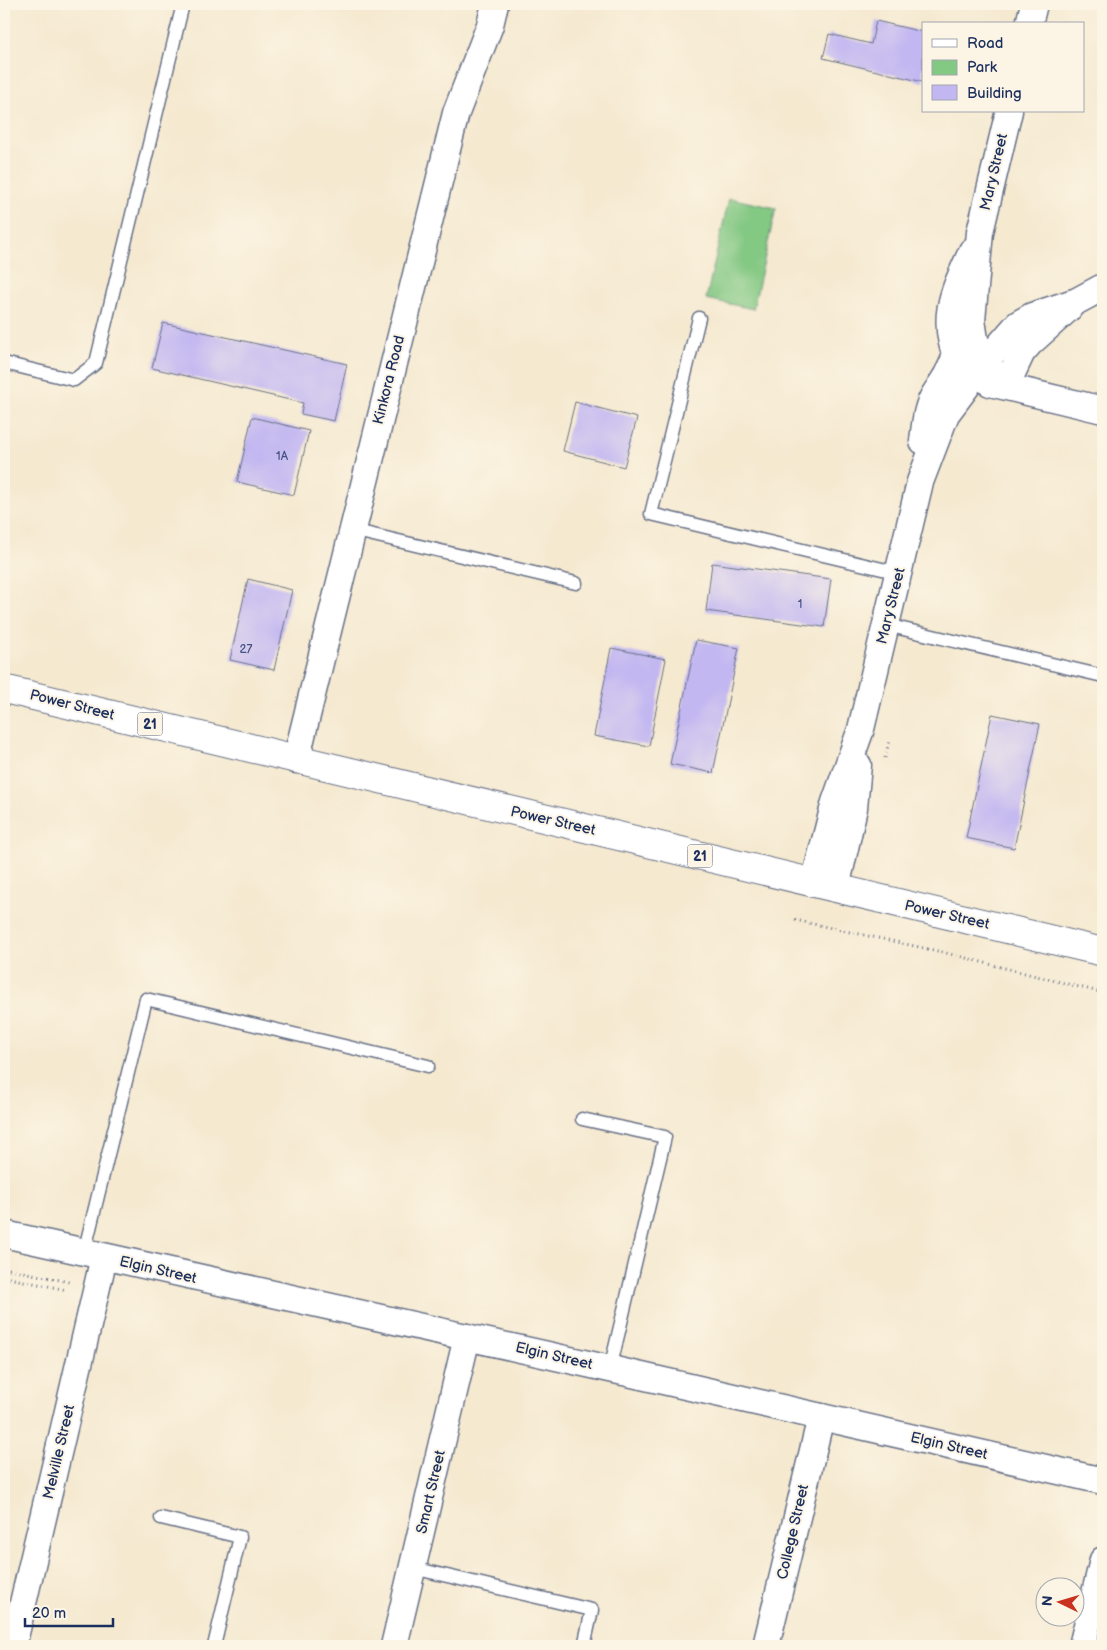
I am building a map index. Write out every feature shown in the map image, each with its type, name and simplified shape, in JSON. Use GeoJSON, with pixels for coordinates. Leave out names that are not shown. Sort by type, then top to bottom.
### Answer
{"type":"FeatureCollection","features":[{"type":"Feature","properties":{"kind":"main road","name":"Power Street"},"geometry":{"type":"LineString","coordinates":[[4,689],[1103,952]]}},
{"type":"Feature","properties":{"kind":"street","name":"Kinkora Road"},"geometry":{"type":"LineString","coordinates":[[296,760],[456,113],[490,25],[495,4]]}},
{"type":"Feature","properties":{"kind":"street"},"geometry":{"type":"LineString","coordinates":[[1030,22],[1034,4]]}},
{"type":"Feature","properties":{"kind":"street","name":"Mary Street"},"geometry":{"type":"LineString","coordinates":[[825,886],[854,808],[861,729],[920,482],[946,414],[954,401],[979,371],[972,320],[980,232],[1009,112]]}},
{"type":"Feature","properties":{"kind":"street","name":"Mary Street"},"geometry":{"type":"LineString","coordinates":[[979,371],[960,367],[948,330],[950,308],[956,287],[980,232]]}},
{"type":"Feature","properties":{"kind":"street"},"geometry":{"type":"LineString","coordinates":[[1103,287],[1077,301],[1032,316],[1018,324],[979,371],[1006,386],[1103,410]]}},
{"type":"Feature","properties":{"kind":"street"},"geometry":{"type":"LineString","coordinates":[[1006,386],[1018,359],[1030,343],[1077,301]]}},
{"type":"Feature","properties":{"kind":"street","name":"Mary Street"},"geometry":{"type":"LineString","coordinates":[[920,482],[925,423],[930,405],[935,393],[945,380],[962,340],[973,329]]}},
{"type":"Feature","properties":{"kind":"street","name":"Elgin Street"},"geometry":{"type":"LineString","coordinates":[[4,1234],[1103,1481]]}},
{"type":"Feature","properties":{"kind":"street","name":"Melville Street"},"geometry":{"type":"LineString","coordinates":[[13,1646],[95,1296],[94,1255]]}},
{"type":"Feature","properties":{"kind":"street","name":"Smart Street"},"geometry":{"type":"LineString","coordinates":[[394,1646],[466,1337]]}},
{"type":"Feature","properties":{"kind":"street","name":"College Street"},"geometry":{"type":"LineString","coordinates":[[766,1646],[821,1417]]}},
{"type":"Feature","properties":{"kind":"street"},"geometry":{"type":"LineString","coordinates":[[1082,1646],[1103,1560]]}},
{"type":"Feature","properties":{"kind":"lane"},"geometry":{"type":"LineString","coordinates":[[4,363],[74,380],[96,363],[183,4]]}},
{"type":"Feature","properties":{"kind":"lane"},"geometry":{"type":"LineString","coordinates":[[699,318],[651,514],[899,573]]}},
{"type":"Feature","properties":{"kind":"lane"},"geometry":{"type":"LineString","coordinates":[[352,530],[576,582]]}},
{"type":"Feature","properties":{"kind":"lane"},"geometry":{"type":"LineString","coordinates":[[886,625],[1103,676]]}},
{"type":"Feature","properties":{"kind":"lane"},"geometry":{"type":"LineString","coordinates":[[94,1255],[146,999],[428,1066]]}},
{"type":"Feature","properties":{"kind":"lane"},"geometry":{"type":"LineString","coordinates":[[582,1119],[665,1137],[610,1369]]}},
{"type":"Feature","properties":{"kind":"lane"},"geometry":{"type":"LineString","coordinates":[[161,1518],[240,1537],[214,1646]]}},
{"type":"Feature","properties":{"kind":"lane"},"geometry":{"type":"LineString","coordinates":[[413,1568],[592,1610],[584,1646]]}},
{"type":"Feature","properties":{"kind":"path"},"geometry":{"type":"LineString","coordinates":[[883,766],[890,737]]}},
{"type":"Feature","properties":{"kind":"path"},"geometry":{"type":"LineString","coordinates":[[795,920],[942,952],[1103,993]]}},
{"type":"Feature","properties":{"kind":"path"},"geometry":{"type":"LineString","coordinates":[[4,1277],[95,1296]]}},
{"type":"Feature","properties":{"kind":"green space"},"geometry":{"type":"Polygon","coordinates":[[[729,198],[776,208],[753,309],[706,299],[729,198]]]}},
{"type":"Feature","properties":{"kind":"building"},"geometry":{"type":"Polygon","coordinates":[[[876,21],[922,32],[922,82],[823,58],[829,34],[871,44],[876,21]]]}},
{"type":"Feature","properties":{"kind":"building"},"geometry":{"type":"Polygon","coordinates":[[[163,323],[347,364],[334,421],[301,414],[303,403],[152,368],[163,323]]]}},
{"type":"Feature","properties":{"kind":"building"},"geometry":{"type":"Polygon","coordinates":[[[575,402],[637,418],[624,467],[563,451],[575,402]]]}},
{"type":"Feature","properties":{"kind":"building"},"geometry":{"type":"Polygon","coordinates":[[[252,417],[309,431],[294,495],[237,482],[252,417]]]}},
{"type":"Feature","properties":{"kind":"building"},"geometry":{"type":"Polygon","coordinates":[[[712,563],[831,579],[824,627],[706,611],[712,563]]]}},
{"type":"Feature","properties":{"kind":"building"},"geometry":{"type":"Polygon","coordinates":[[[248,579],[292,590],[274,670],[230,660],[248,579]]]}},
{"type":"Feature","properties":{"kind":"building"},"geometry":{"type":"Polygon","coordinates":[[[696,640],[739,648],[713,773],[670,764],[696,640]]]}},
{"type":"Feature","properties":{"kind":"building"},"geometry":{"type":"Polygon","coordinates":[[[611,648],[666,659],[649,746],[594,736],[611,648]]]}},
{"type":"Feature","properties":{"kind":"building"},"geometry":{"type":"Polygon","coordinates":[[[992,714],[1040,724],[1014,848],[966,838],[992,714]]]}}]}
